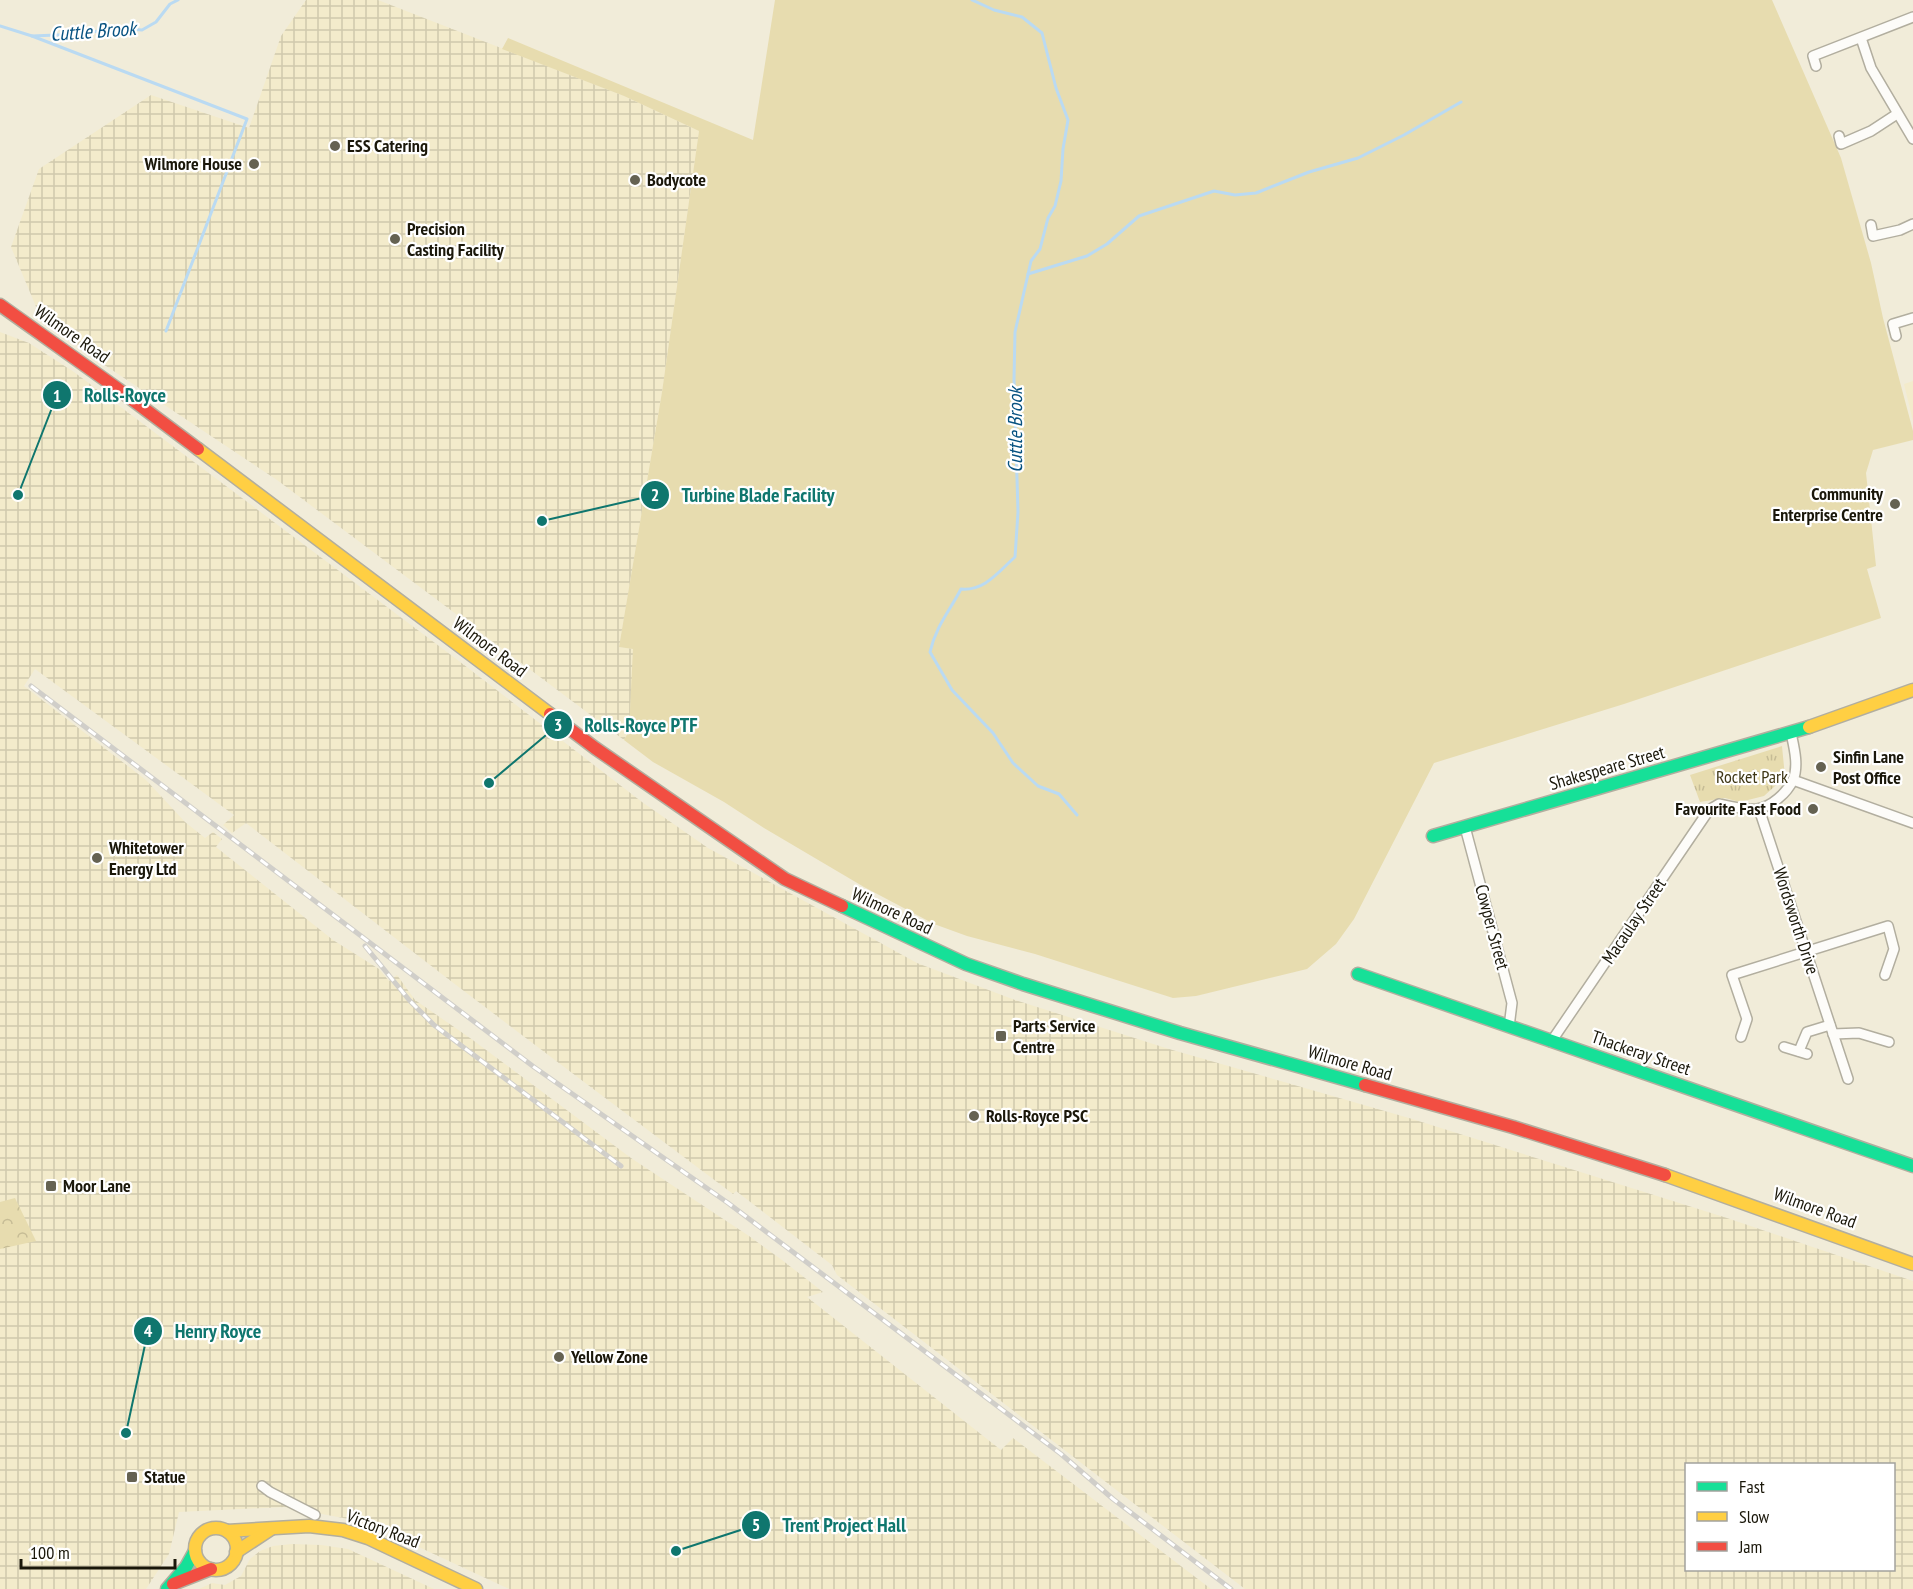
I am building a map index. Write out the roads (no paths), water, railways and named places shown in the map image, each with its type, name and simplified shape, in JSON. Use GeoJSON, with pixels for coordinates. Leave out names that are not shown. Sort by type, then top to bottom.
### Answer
{"type":"FeatureCollection","features":[{"type":"Feature","properties":{"kind":"street"},"geometry":{"type":"LineString","coordinates":[[1816,66],[1813,56],[1913,17]]}},
{"type":"Feature","properties":{"kind":"street"},"geometry":{"type":"LineString","coordinates":[[1860,38],[1871,68],[1913,139]]}},
{"type":"Feature","properties":{"kind":"street"},"geometry":{"type":"LineString","coordinates":[[1839,136],[1841,144],[1871,131],[1897,114]]}},
{"type":"Feature","properties":{"kind":"street"},"geometry":{"type":"LineString","coordinates":[[1871,225],[1873,236],[1913,224]]}},
{"type":"Feature","properties":{"kind":"street","name":"Wilmore Road"},"geometry":{"type":"LineString","coordinates":[[0,305],[118,389],[595,748],[785,879],[966,964],[1023,984],[1180,1033],[1513,1127],[1695,1185],[1913,1264]]}},
{"type":"Feature","properties":{"kind":"street"},"geometry":{"type":"LineString","coordinates":[[1896,336],[1893,324],[1913,318]]}},
{"type":"Feature","properties":{"kind":"street","name":"Shakespeare Street"},"geometry":{"type":"LineString","coordinates":[[1432,836],[1791,733],[1913,690]]}},
{"type":"Feature","properties":{"kind":"street"},"geometry":{"type":"LineString","coordinates":[[1759,809],[1778,800],[1793,780],[1796,754],[1791,733]]}},
{"type":"Feature","properties":{"kind":"street"},"geometry":{"type":"LineString","coordinates":[[1793,780],[1913,823]]}},
{"type":"Feature","properties":{"kind":"street","name":"Macaulay Street"},"geometry":{"type":"LineString","coordinates":[[1551,1042],[1709,810],[1719,804],[1742,809],[1759,809]]}},
{"type":"Feature","properties":{"kind":"street","name":"Wordsworth Drive"},"geometry":{"type":"LineString","coordinates":[[1759,809],[1848,1079]]}},
{"type":"Feature","properties":{"kind":"street","name":"Cowper Street"},"geometry":{"type":"LineString","coordinates":[[1464,827],[1512,1003],[1509,1027]]}},
{"type":"Feature","properties":{"kind":"street"},"geometry":{"type":"LineString","coordinates":[[1741,1037],[1747,1019],[1732,975],[1888,926],[1894,949],[1885,975]]}},
{"type":"Feature","properties":{"kind":"street","name":"Thackeray Street"},"geometry":{"type":"LineString","coordinates":[[1358,974],[1913,1166]]}},
{"type":"Feature","properties":{"kind":"street"},"geometry":{"type":"LineString","coordinates":[[1784,1047],[1803,1053],[1807,1032],[1832,1030],[1859,1033],[1889,1042]]}},
{"type":"Feature","properties":{"kind":"street"},"geometry":{"type":"LineString","coordinates":[[262,1486],[315,1515]]}},
{"type":"Feature","properties":{"kind":"street","name":"Victory Road"},"geometry":{"type":"LineString","coordinates":[[226,1531],[309,1526],[343,1530],[368,1538],[476,1589]]}},
{"type":"Feature","properties":{"kind":"street"},"geometry":{"type":"LineString","coordinates":[[216,1528],[226,1531],[235,1540],[236,1552],[233,1560],[227,1566],[211,1569],[169,1587],[195,1551],[197,1539],[205,1531],[216,1528]]}},
{"type":"Feature","properties":{"kind":"street","name":"Victory Road"},"geometry":{"type":"LineString","coordinates":[[236,1552],[272,1529]]}},
{"type":"Feature","properties":{"kind":"street"},"geometry":{"type":"LineString","coordinates":[[195,1551],[200,1562],[211,1569]]}},
{"type":"Feature","properties":{"kind":"waterway","name":"Cuttle Brook"},"geometry":{"type":"LineString","coordinates":[[0,26],[32,36],[81,34],[116,28],[142,30],[156,22],[170,4],[178,0]]}},
{"type":"Feature","properties":{"kind":"waterway","name":"Cuttle Brook"},"geometry":{"type":"LineString","coordinates":[[972,0],[994,10],[1022,17],[1042,33],[1056,88],[1068,120],[1061,181],[1055,206],[1048,218],[1040,249],[1031,261],[1015,332],[1018,512],[1015,557],[984,584],[970,589],[961,589],[939,627],[930,652],[952,690],[993,733],[1013,763],[1038,786],[1059,794],[1077,815]]}},
{"type":"Feature","properties":{"kind":"waterway"},"geometry":{"type":"LineString","coordinates":[[32,36],[247,119],[166,331]]}},
{"type":"Feature","properties":{"kind":"waterway"},"geometry":{"type":"LineString","coordinates":[[1028,274],[1087,256],[1107,244],[1139,216],[1214,191],[1235,195],[1256,193],[1309,172],[1358,158],[1461,102]]}},
{"type":"Feature","properties":{"kind":"railway"},"geometry":{"type":"LineString","coordinates":[[31,686],[534,1067],[728,1203],[1061,1454],[1113,1499],[1231,1589]]}},
{"type":"Feature","properties":{"kind":"railway"},"geometry":{"type":"LineString","coordinates":[[365,946],[410,1001],[434,1025],[621,1166]]}},
{"type":"Feature","properties":{"kind":"place","name":"ESS Catering"},"geometry":{"type":"Point","coordinates":[335,146]}},
{"type":"Feature","properties":{"kind":"place","name":"Wilmore House"},"geometry":{"type":"Point","coordinates":[254,164]}},
{"type":"Feature","properties":{"kind":"place","name":"Bodycote"},"geometry":{"type":"Point","coordinates":[635,180]}},
{"type":"Feature","properties":{"kind":"place","name":"Precision Casting Facility"},"geometry":{"type":"Point","coordinates":[395,239]}},
{"type":"Feature","properties":{"kind":"place","name":"Rolls-Royce"},"geometry":{"type":"Point","coordinates":[18,495]}},
{"type":"Feature","properties":{"kind":"place","name":"Community Enterprise Centre"},"geometry":{"type":"Point","coordinates":[1895,504]}},
{"type":"Feature","properties":{"kind":"place","name":"Turbine Blade Facility"},"geometry":{"type":"Point","coordinates":[542,521]}},
{"type":"Feature","properties":{"kind":"place","name":"Sinfin Lane Post Office"},"geometry":{"type":"Point","coordinates":[1821,767]}},
{"type":"Feature","properties":{"kind":"place","name":"Rolls-Royce PTF"},"geometry":{"type":"Point","coordinates":[489,783]}},
{"type":"Feature","properties":{"kind":"place","name":"Favourite Fast Food"},"geometry":{"type":"Point","coordinates":[1813,809]}},
{"type":"Feature","properties":{"kind":"place","name":"Whitetower Energy Ltd"},"geometry":{"type":"Point","coordinates":[97,858]}},
{"type":"Feature","properties":{"kind":"place","name":"Parts Service Centre"},"geometry":{"type":"Point","coordinates":[1001,1036]}},
{"type":"Feature","properties":{"kind":"place","name":"Rolls-Royce PSC"},"geometry":{"type":"Point","coordinates":[974,1116]}},
{"type":"Feature","properties":{"kind":"place","name":"Moor Lane"},"geometry":{"type":"Point","coordinates":[51,1186]}},
{"type":"Feature","properties":{"kind":"place","name":"Yellow Zone"},"geometry":{"type":"Point","coordinates":[559,1357]}},
{"type":"Feature","properties":{"kind":"place","name":"Henry Royce"},"geometry":{"type":"Point","coordinates":[126,1433]}},
{"type":"Feature","properties":{"kind":"place","name":"Statue"},"geometry":{"type":"Point","coordinates":[132,1477]}},
{"type":"Feature","properties":{"kind":"place","name":"Trent Project Hall"},"geometry":{"type":"Point","coordinates":[676,1551]}},
{"type":"Feature","properties":{"kind":"park label","name":"Rocket Park"},"geometry":{"type":"Point","coordinates":[1752,777]}}]}
